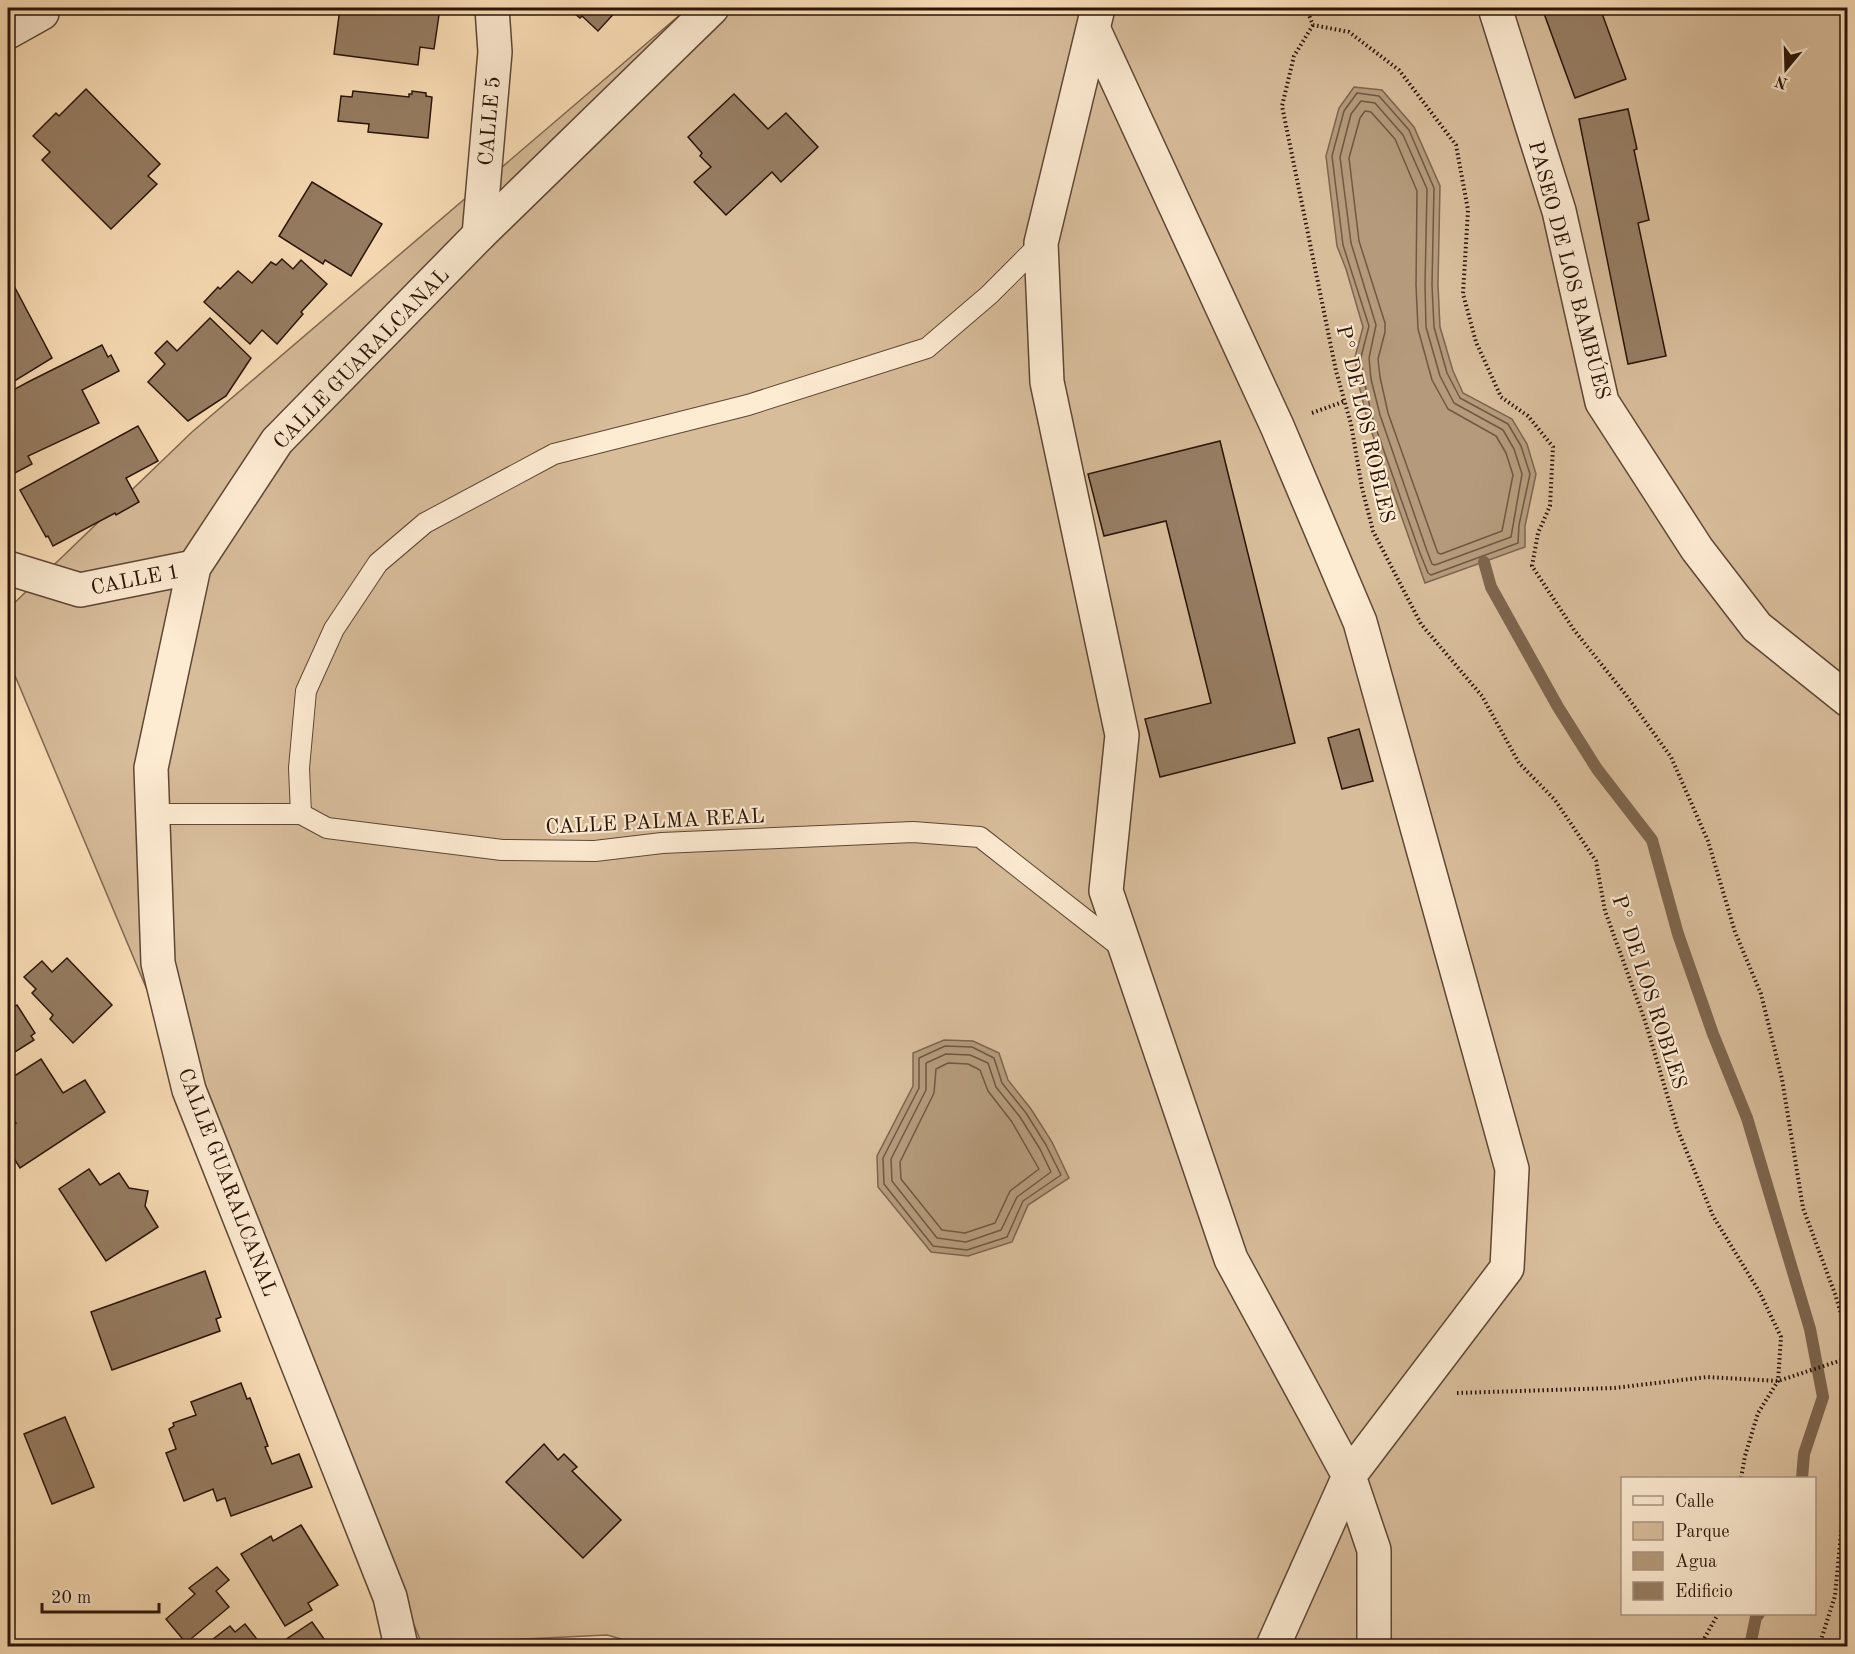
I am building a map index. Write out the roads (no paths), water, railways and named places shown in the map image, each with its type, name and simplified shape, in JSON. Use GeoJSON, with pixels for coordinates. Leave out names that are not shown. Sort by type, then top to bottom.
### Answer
{"type":"FeatureCollection","features":[{"type":"Feature","properties":{"kind":"street","name":"CALLE 5"},"geometry":{"type":"LineString","coordinates":[[479,235],[495,52],[492,8]]}},
{"type":"Feature","properties":{"kind":"street","name":"CALLE GUARALCANAL"},"geometry":{"type":"LineString","coordinates":[[400,1647],[390,1597],[189,1090],[159,963],[151,768],[194,567],[277,441],[479,235],[712,8]]}},
{"type":"Feature","properties":{"kind":"street","name":"PASEO DE LOS BAMBÚES"},"geometry":{"type":"LineString","coordinates":[[1495,8],[1559,211],[1602,402],[1697,549],[1757,627],[1848,700]]}},
{"type":"Feature","properties":{"kind":"street"},"geometry":{"type":"LineString","coordinates":[[8,32],[42,13]]}},
{"type":"Feature","properties":{"kind":"street"},"geometry":{"type":"LineString","coordinates":[[1096,19],[1041,243],[1047,382],[1122,735],[1106,891],[1232,1259],[1349,1476],[1374,1550],[1374,1647]]}},
{"type":"Feature","properties":{"kind":"street"},"geometry":{"type":"LineString","coordinates":[[1096,19],[1277,426],[1360,622],[1512,1169],[1507,1268],[1349,1476],[1273,1647]]}},
{"type":"Feature","properties":{"kind":"street","name":"CALLE 1"},"geometry":{"type":"LineString","coordinates":[[8,568],[80,590],[194,567]]}},
{"type":"Feature","properties":{"kind":"lane"},"geometry":{"type":"LineString","coordinates":[[301,814],[299,768],[306,691],[334,629],[378,563],[425,523],[555,454],[748,405],[927,348],[989,296],[1041,243]]}},
{"type":"Feature","properties":{"kind":"lane","name":"CALLE PALMA REAL"},"geometry":{"type":"LineString","coordinates":[[153,814],[301,814],[327,828],[502,850],[595,851],[662,843],[913,832],[980,837],[1126,951]]}},
{"type":"Feature","properties":{"kind":"water"},"geometry":{"type":"Polygon","coordinates":[[[1354,87],[1382,90],[1414,127],[1440,186],[1438,285],[1440,327],[1453,371],[1463,393],[1512,419],[1527,444],[1536,474],[1525,526],[1525,547],[1425,583],[1367,419],[1355,357],[1363,327],[1337,246],[1326,156],[1339,108],[1354,87]]]}},
{"type":"Feature","properties":{"kind":"water"},"geometry":{"type":"Polygon","coordinates":[[[944,1040],[973,1041],[999,1053],[1008,1080],[1031,1109],[1052,1142],[1069,1178],[1028,1205],[1012,1242],[968,1256],[931,1252],[878,1187],[877,1156],[913,1086],[913,1053],[944,1040]]]}},
{"type":"Feature","properties":{"kind":"waterway"},"geometry":{"type":"LineString","coordinates":[[1484,562],[1491,587],[1558,707],[1597,769],[1652,840],[1678,934],[1713,1034],[1747,1118],[1810,1329],[1823,1397],[1804,1454],[1802,1477]]}},
{"type":"Feature","properties":{"kind":"waterway"},"geometry":{"type":"LineString","coordinates":[[1750,1646],[1758,1615]]}}]}
